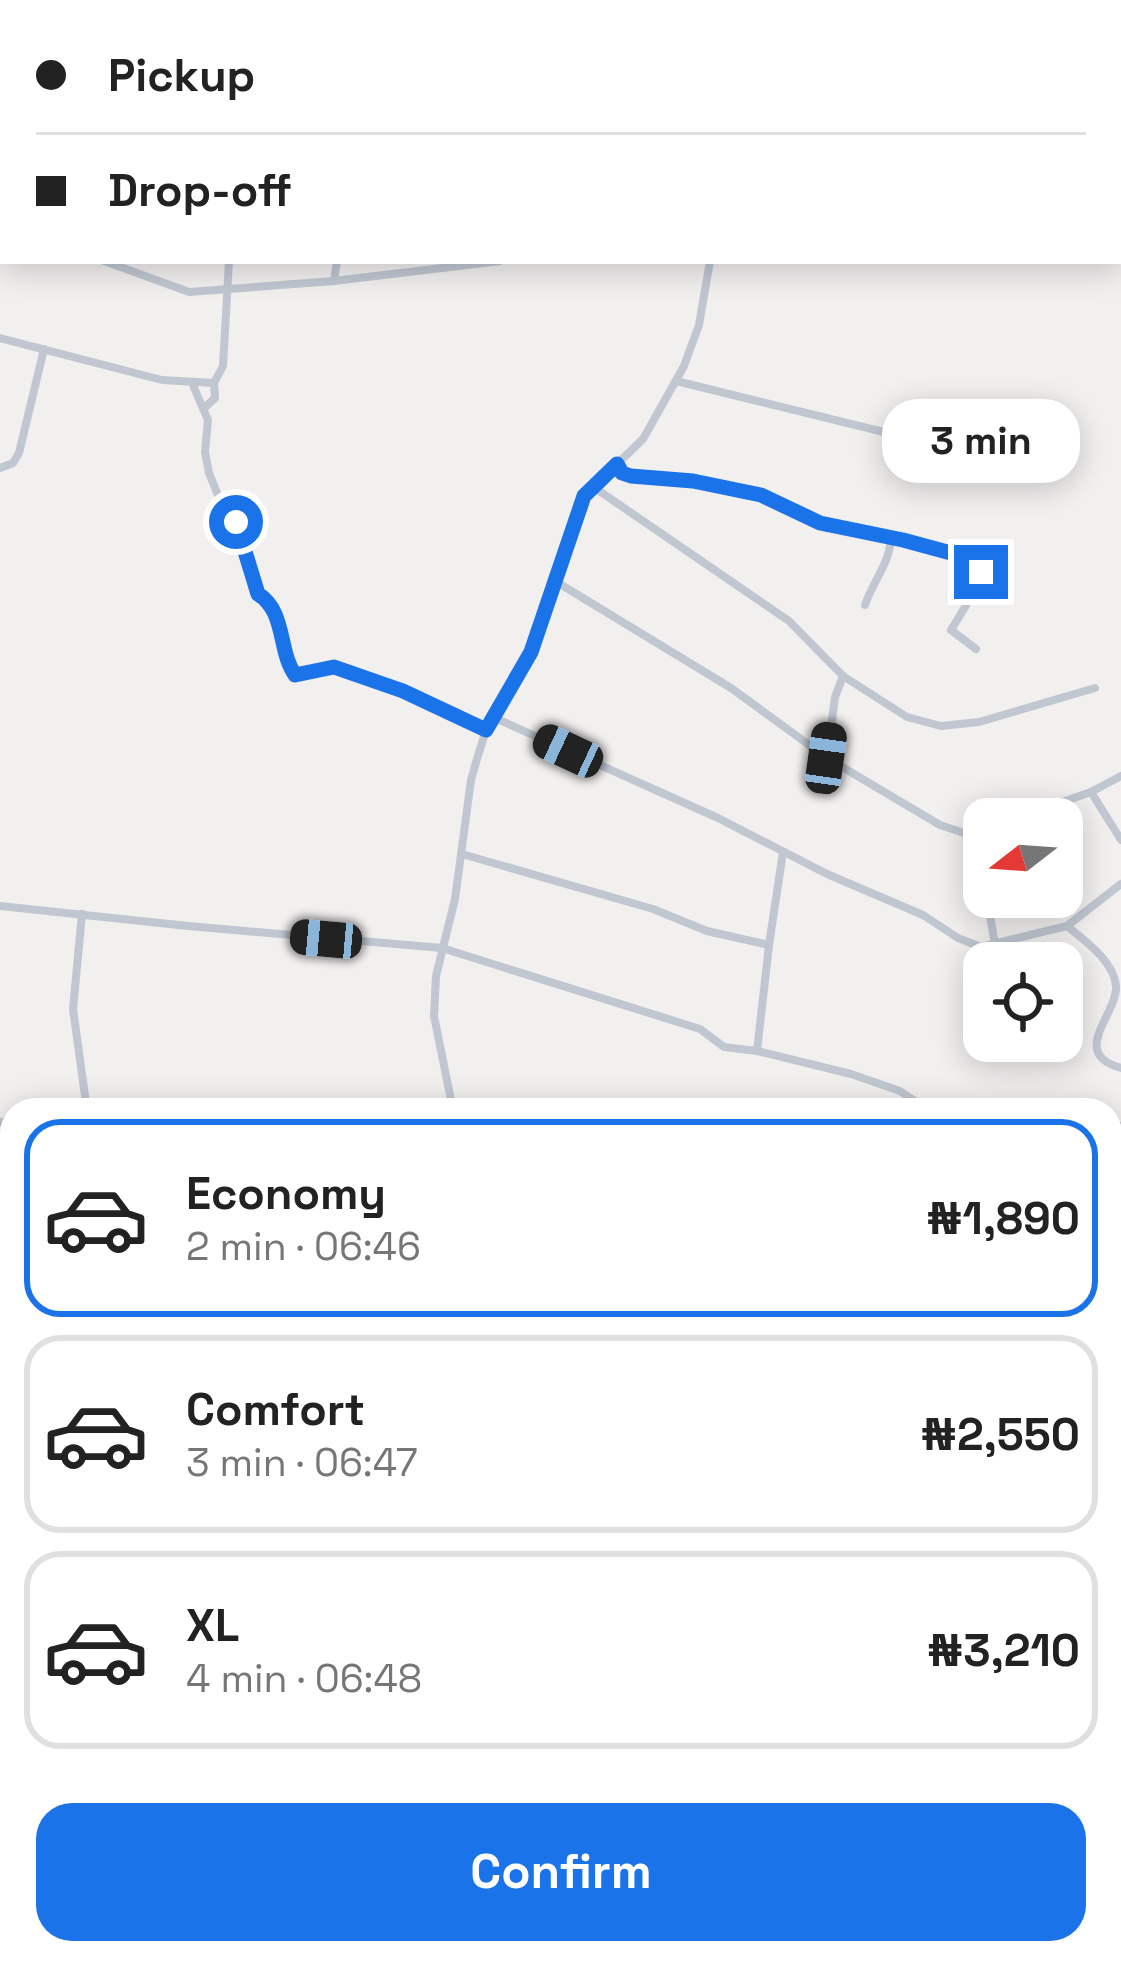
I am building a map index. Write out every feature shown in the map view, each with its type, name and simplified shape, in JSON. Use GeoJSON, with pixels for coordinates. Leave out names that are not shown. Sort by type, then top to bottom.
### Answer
{"type":"FeatureCollection","features":[{"type":"Feature","properties":{"kind":"street"},"geometry":{"type":"LineString","coordinates":[[112,264],[189,292],[475,264]]}},
{"type":"Feature","properties":{"kind":"street"},"geometry":{"type":"LineString","coordinates":[[203,409],[215,398],[214,383],[224,366],[229,264]]}},
{"type":"Feature","properties":{"kind":"street"},"geometry":{"type":"LineString","coordinates":[[334,281],[337,264]]}},
{"type":"Feature","properties":{"kind":"street"},"geometry":{"type":"LineString","coordinates":[[451,1098],[434,1016],[436,976],[455,899],[471,780],[486,730],[531,652],[584,496],[643,439],[676,381],[699,325],[709,264]]}},
{"type":"Feature","properties":{"kind":"street"},"geometry":{"type":"LineString","coordinates":[[0,338],[162,380],[214,383]]}},
{"type":"Feature","properties":{"kind":"street"},"geometry":{"type":"LineString","coordinates":[[0,468],[13,463],[19,453],[44,350]]}},
{"type":"Feature","properties":{"kind":"street"},"geometry":{"type":"LineString","coordinates":[[676,381],[994,459],[1043,458]]}},
{"type":"Feature","properties":{"kind":"street"},"geometry":{"type":"LineString","coordinates":[[192,383],[208,420],[205,452],[209,473],[236,522],[258,594],[267,599],[281,629],[288,665],[295,675],[334,667],[403,691],[486,730]]}},
{"type":"Feature","properties":{"kind":"street"},"geometry":{"type":"LineString","coordinates":[[617,464],[631,476],[746,491],[820,523],[973,559],[980,581],[951,629],[976,649]]}},
{"type":"Feature","properties":{"kind":"street"},"geometry":{"type":"LineString","coordinates":[[592,486],[789,621],[843,676],[907,717],[941,726],[979,722],[1095,688]]}},
{"type":"Feature","properties":{"kind":"street"},"geometry":{"type":"LineString","coordinates":[[865,604],[890,553],[890,537]]}},
{"type":"Feature","properties":{"kind":"street"},"geometry":{"type":"LineString","coordinates":[[554,580],[731,688],[826,758],[940,825],[963,833]]}},
{"type":"Feature","properties":{"kind":"street"},"geometry":{"type":"LineString","coordinates":[[826,758],[843,676]]}},
{"type":"Feature","properties":{"kind":"street"},"geometry":{"type":"LineString","coordinates":[[495,718],[923,915],[968,942]]}},
{"type":"Feature","properties":{"kind":"street"},"geometry":{"type":"LineString","coordinates":[[1074,798],[1121,776]]}},
{"type":"Feature","properties":{"kind":"street"},"geometry":{"type":"LineString","coordinates":[[1091,792],[1121,839]]}},
{"type":"Feature","properties":{"kind":"street"},"geometry":{"type":"LineString","coordinates":[[757,1051],[783,852]]}},
{"type":"Feature","properties":{"kind":"street"},"geometry":{"type":"LineString","coordinates":[[462,854],[653,909],[707,932],[769,945]]}},
{"type":"Feature","properties":{"kind":"street"},"geometry":{"type":"LineString","coordinates":[[1006,942],[1067,926],[1121,884]]}},
{"type":"Feature","properties":{"kind":"street"},"geometry":{"type":"LineString","coordinates":[[0,906],[442,948],[700,1029],[724,1048],[757,1051],[851,1074],[910,1098]]}},
{"type":"Feature","properties":{"kind":"street"},"geometry":{"type":"LineString","coordinates":[[82,914],[73,1022],[85,1098]]}},
{"type":"Feature","properties":{"kind":"street"},"geometry":{"type":"LineString","coordinates":[[1067,926],[1096,951],[1116,983],[1096,1038],[1100,1055],[1121,1068]]}},
{"type":"Feature","properties":{"kind":"route"},"geometry":{"type":"LineString","coordinates":[[236,522],[258,594],[267,599],[281,629],[288,665],[295,675],[334,667],[403,691],[486,730],[531,652],[584,496],[617,464],[631,476],[693,481],[761,495],[820,523],[973,559],[981,572]]}}]}
